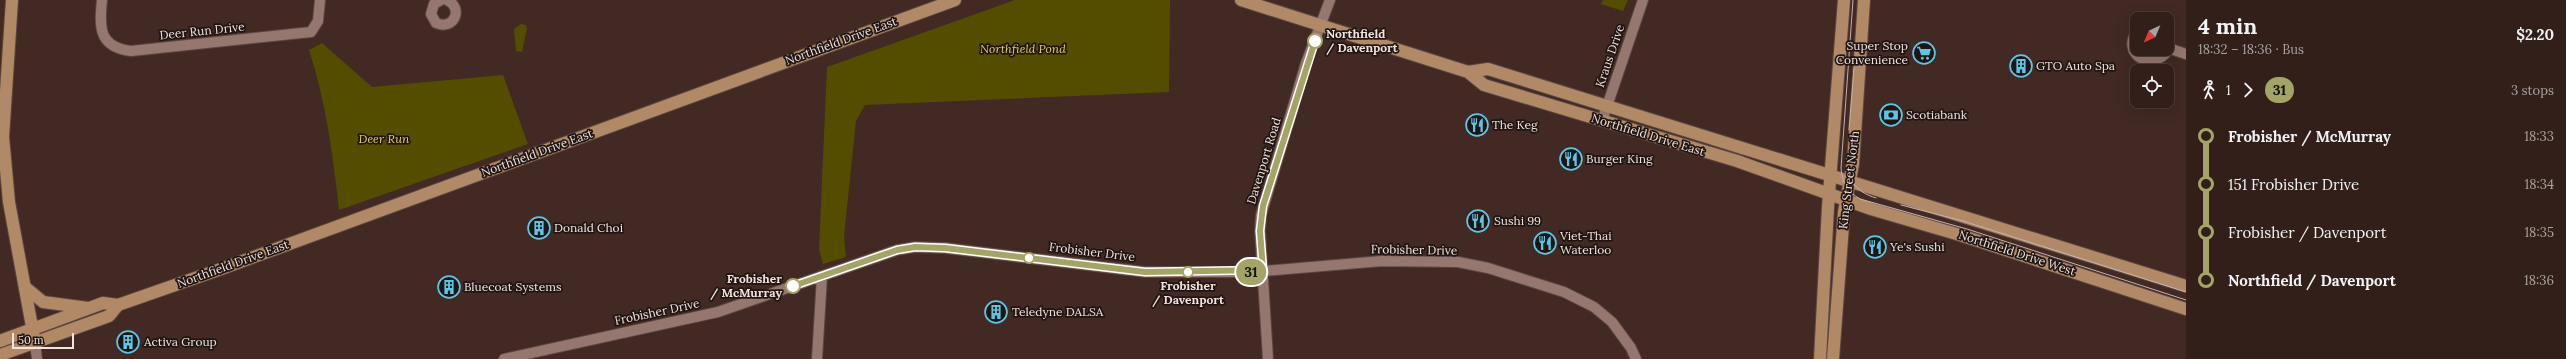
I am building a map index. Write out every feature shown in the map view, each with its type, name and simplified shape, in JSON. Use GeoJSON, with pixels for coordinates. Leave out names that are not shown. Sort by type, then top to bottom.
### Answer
{"type":"FeatureCollection","features":[{"type":"Feature","properties":{"kind":"main road"},"geometry":{"type":"LineString","coordinates":[[12,0],[2,137],[10,202],[35,343]]}},
{"type":"Feature","properties":{"kind":"main road","name":"Northfield Drive East"},"geometry":{"type":"LineString","coordinates":[[0,341],[103,303],[118,305],[955,0]]}},
{"type":"Feature","properties":{"kind":"main road","name":"Northfield Drive East"},"geometry":{"type":"LineString","coordinates":[[1241,0],[1468,72],[1484,85],[1737,161],[1830,193],[1846,200]]}},
{"type":"Feature","properties":{"kind":"main road","name":"King Street North"},"geometry":{"type":"LineString","coordinates":[[1820,359],[1831,174],[1844,0]]}},
{"type":"Feature","properties":{"kind":"main road","name":"King Street North"},"geometry":{"type":"LineString","coordinates":[[1833,359],[1846,200],[1854,164],[1864,0]]}},
{"type":"Feature","properties":{"kind":"main road","name":"Northfield Drive East"},"geometry":{"type":"LineString","coordinates":[[1468,72],[1488,69],[1606,107],[1850,181]]}},
{"type":"Feature","properties":{"kind":"main road","name":"Northfield Drive West"},"geometry":{"type":"LineString","coordinates":[[1850,181],[2186,286]]}},
{"type":"Feature","properties":{"kind":"main road","name":"Northfield Drive West"},"geometry":{"type":"LineString","coordinates":[[1846,200],[1960,235],[2186,309]]}},
{"type":"Feature","properties":{"kind":"main road"},"geometry":{"type":"LineString","coordinates":[[25,288],[43,302],[88,308]]}},
{"type":"Feature","properties":{"kind":"main road","name":"Northfield Drive East"},"geometry":{"type":"LineString","coordinates":[[0,355],[109,316],[118,305]]}},
{"type":"Feature","properties":{"kind":"street","name":"Deer Run Drive"},"geometry":{"type":"LineString","coordinates":[[102,0],[101,29],[106,42],[116,49],[131,51],[311,32],[318,21],[320,0]]}},
{"type":"Feature","properties":{"kind":"street"},"geometry":{"type":"LineString","coordinates":[[441,0],[434,4],[431,14],[436,23],[445,25],[453,22],[456,14],[454,5],[447,0]]}},
{"type":"Feature","properties":{"kind":"street","name":"Davenport Road"},"geometry":{"type":"LineString","coordinates":[[1268,359],[1260,231],[1263,206],[1306,63],[1330,0]]}},
{"type":"Feature","properties":{"kind":"street","name":"Kraus Drive"},"geometry":{"type":"LineString","coordinates":[[1602,121],[1643,0]]}},
{"type":"Feature","properties":{"kind":"street"},"geometry":{"type":"LineString","coordinates":[[2174,50],[2186,54]]}},
{"type":"Feature","properties":{"kind":"street"},"geometry":{"type":"LineString","coordinates":[[2139,56],[2141,59],[2154,61],[2162,56]]}},
{"type":"Feature","properties":{"kind":"street","name":"Frobisher Drive"},"geometry":{"type":"LineString","coordinates":[[504,359],[718,312],[897,250],[915,247],[945,248],[1145,272],[1263,270],[1382,261],[1445,262],[1488,268],[1564,292],[1594,306],[1612,322],[1631,348],[1636,359]]}},
{"type":"Feature","properties":{"kind":"street"},"geometry":{"type":"LineString","coordinates":[[817,359],[822,276]]}},
{"type":"Feature","properties":{"kind":"street"},"geometry":{"type":"LineString","coordinates":[[35,343],[37,359]]}},
{"type":"Feature","properties":{"kind":"green space","name":"Northfield Pond"},"geometry":{"type":"Polygon","coordinates":[[[1015,0],[1170,0],[1169,92],[865,105],[856,121],[844,236],[846,257],[823,264],[819,249],[827,67],[1015,0]]]}},
{"type":"Feature","properties":{"kind":"green space"},"geometry":{"type":"Polygon","coordinates":[[[1603,0],[1628,0],[1623,11],[1601,4],[1603,0]]]}},
{"type":"Feature","properties":{"kind":"green space"},"geometry":{"type":"Polygon","coordinates":[[[521,24],[526,25],[527,29],[522,52],[516,51],[514,29],[521,24]]]}},
{"type":"Feature","properties":{"kind":"green space","name":"Deer Run"},"geometry":{"type":"Polygon","coordinates":[[[322,43],[372,87],[503,75],[528,144],[339,210],[328,129],[320,89],[309,50],[322,43]]]}},
{"type":"Feature","properties":{"kind":"tram line"},"geometry":{"type":"LineString","coordinates":[[1853,0],[1841,168],[1844,182],[1852,193],[1860,199],[1967,229],[2186,300]]}},
{"type":"Feature","properties":{"kind":"tram line"},"geometry":{"type":"LineString","coordinates":[[1849,130],[1854,68]]}},
{"type":"Feature","properties":{"kind":"tram line"},"geometry":{"type":"LineString","coordinates":[[1847,155],[1850,177],[1857,188],[1862,192],[1876,198]]}},
{"type":"Feature","properties":{"kind":"tram line"},"geometry":{"type":"LineString","coordinates":[[1901,205],[1963,221],[2186,292]]}},
{"type":"Feature","properties":{"kind":"bus line","name":"31"},"geometry":{"type":"LineString","coordinates":[[793,286],[897,250],[915,247],[945,248],[1145,272],[1251,272],[1263,270],[1260,231],[1263,206],[1306,63],[1315,41]]}},
{"type":"Feature","properties":{"kind":"place","name":"Northfield / Davenport"},"geometry":{"type":"Point","coordinates":[1315,41]}},
{"type":"Feature","properties":{"kind":"place","name":"Super Stop Convenience"},"geometry":{"type":"Point","coordinates":[1924,53]}},
{"type":"Feature","properties":{"kind":"place","name":"GTO Auto Spa"},"geometry":{"type":"Point","coordinates":[2021,66]}},
{"type":"Feature","properties":{"kind":"place","name":"Scotiabank"},"geometry":{"type":"Point","coordinates":[1891,115]}},
{"type":"Feature","properties":{"kind":"place","name":"The Keg"},"geometry":{"type":"Point","coordinates":[1477,125]}},
{"type":"Feature","properties":{"kind":"place","name":"Burger King"},"geometry":{"type":"Point","coordinates":[1571,159]}},
{"type":"Feature","properties":{"kind":"place","name":"Sushi 99"},"geometry":{"type":"Point","coordinates":[1478,221]}},
{"type":"Feature","properties":{"kind":"place","name":"Donald Choi"},"geometry":{"type":"Point","coordinates":[539,228]}},
{"type":"Feature","properties":{"kind":"place","name":"Viet-Thai Waterloo"},"geometry":{"type":"Point","coordinates":[1545,243]}},
{"type":"Feature","properties":{"kind":"place","name":"Ye's Sushi"},"geometry":{"type":"Point","coordinates":[1875,247]}},
{"type":"Feature","properties":{"kind":"place","name":"Frobisher / Davenport"},"geometry":{"type":"Point","coordinates":[1188,272]}},
{"type":"Feature","properties":{"kind":"place","name":"Frobisher / McMurray"},"geometry":{"type":"Point","coordinates":[793,286]}},
{"type":"Feature","properties":{"kind":"place","name":"Bluecoat Systems"},"geometry":{"type":"Point","coordinates":[449,287]}},
{"type":"Feature","properties":{"kind":"place","name":"Teledyne DALSA"},"geometry":{"type":"Point","coordinates":[996,312]}},
{"type":"Feature","properties":{"kind":"place","name":"Activa Group"},"geometry":{"type":"Point","coordinates":[128,342]}}]}
